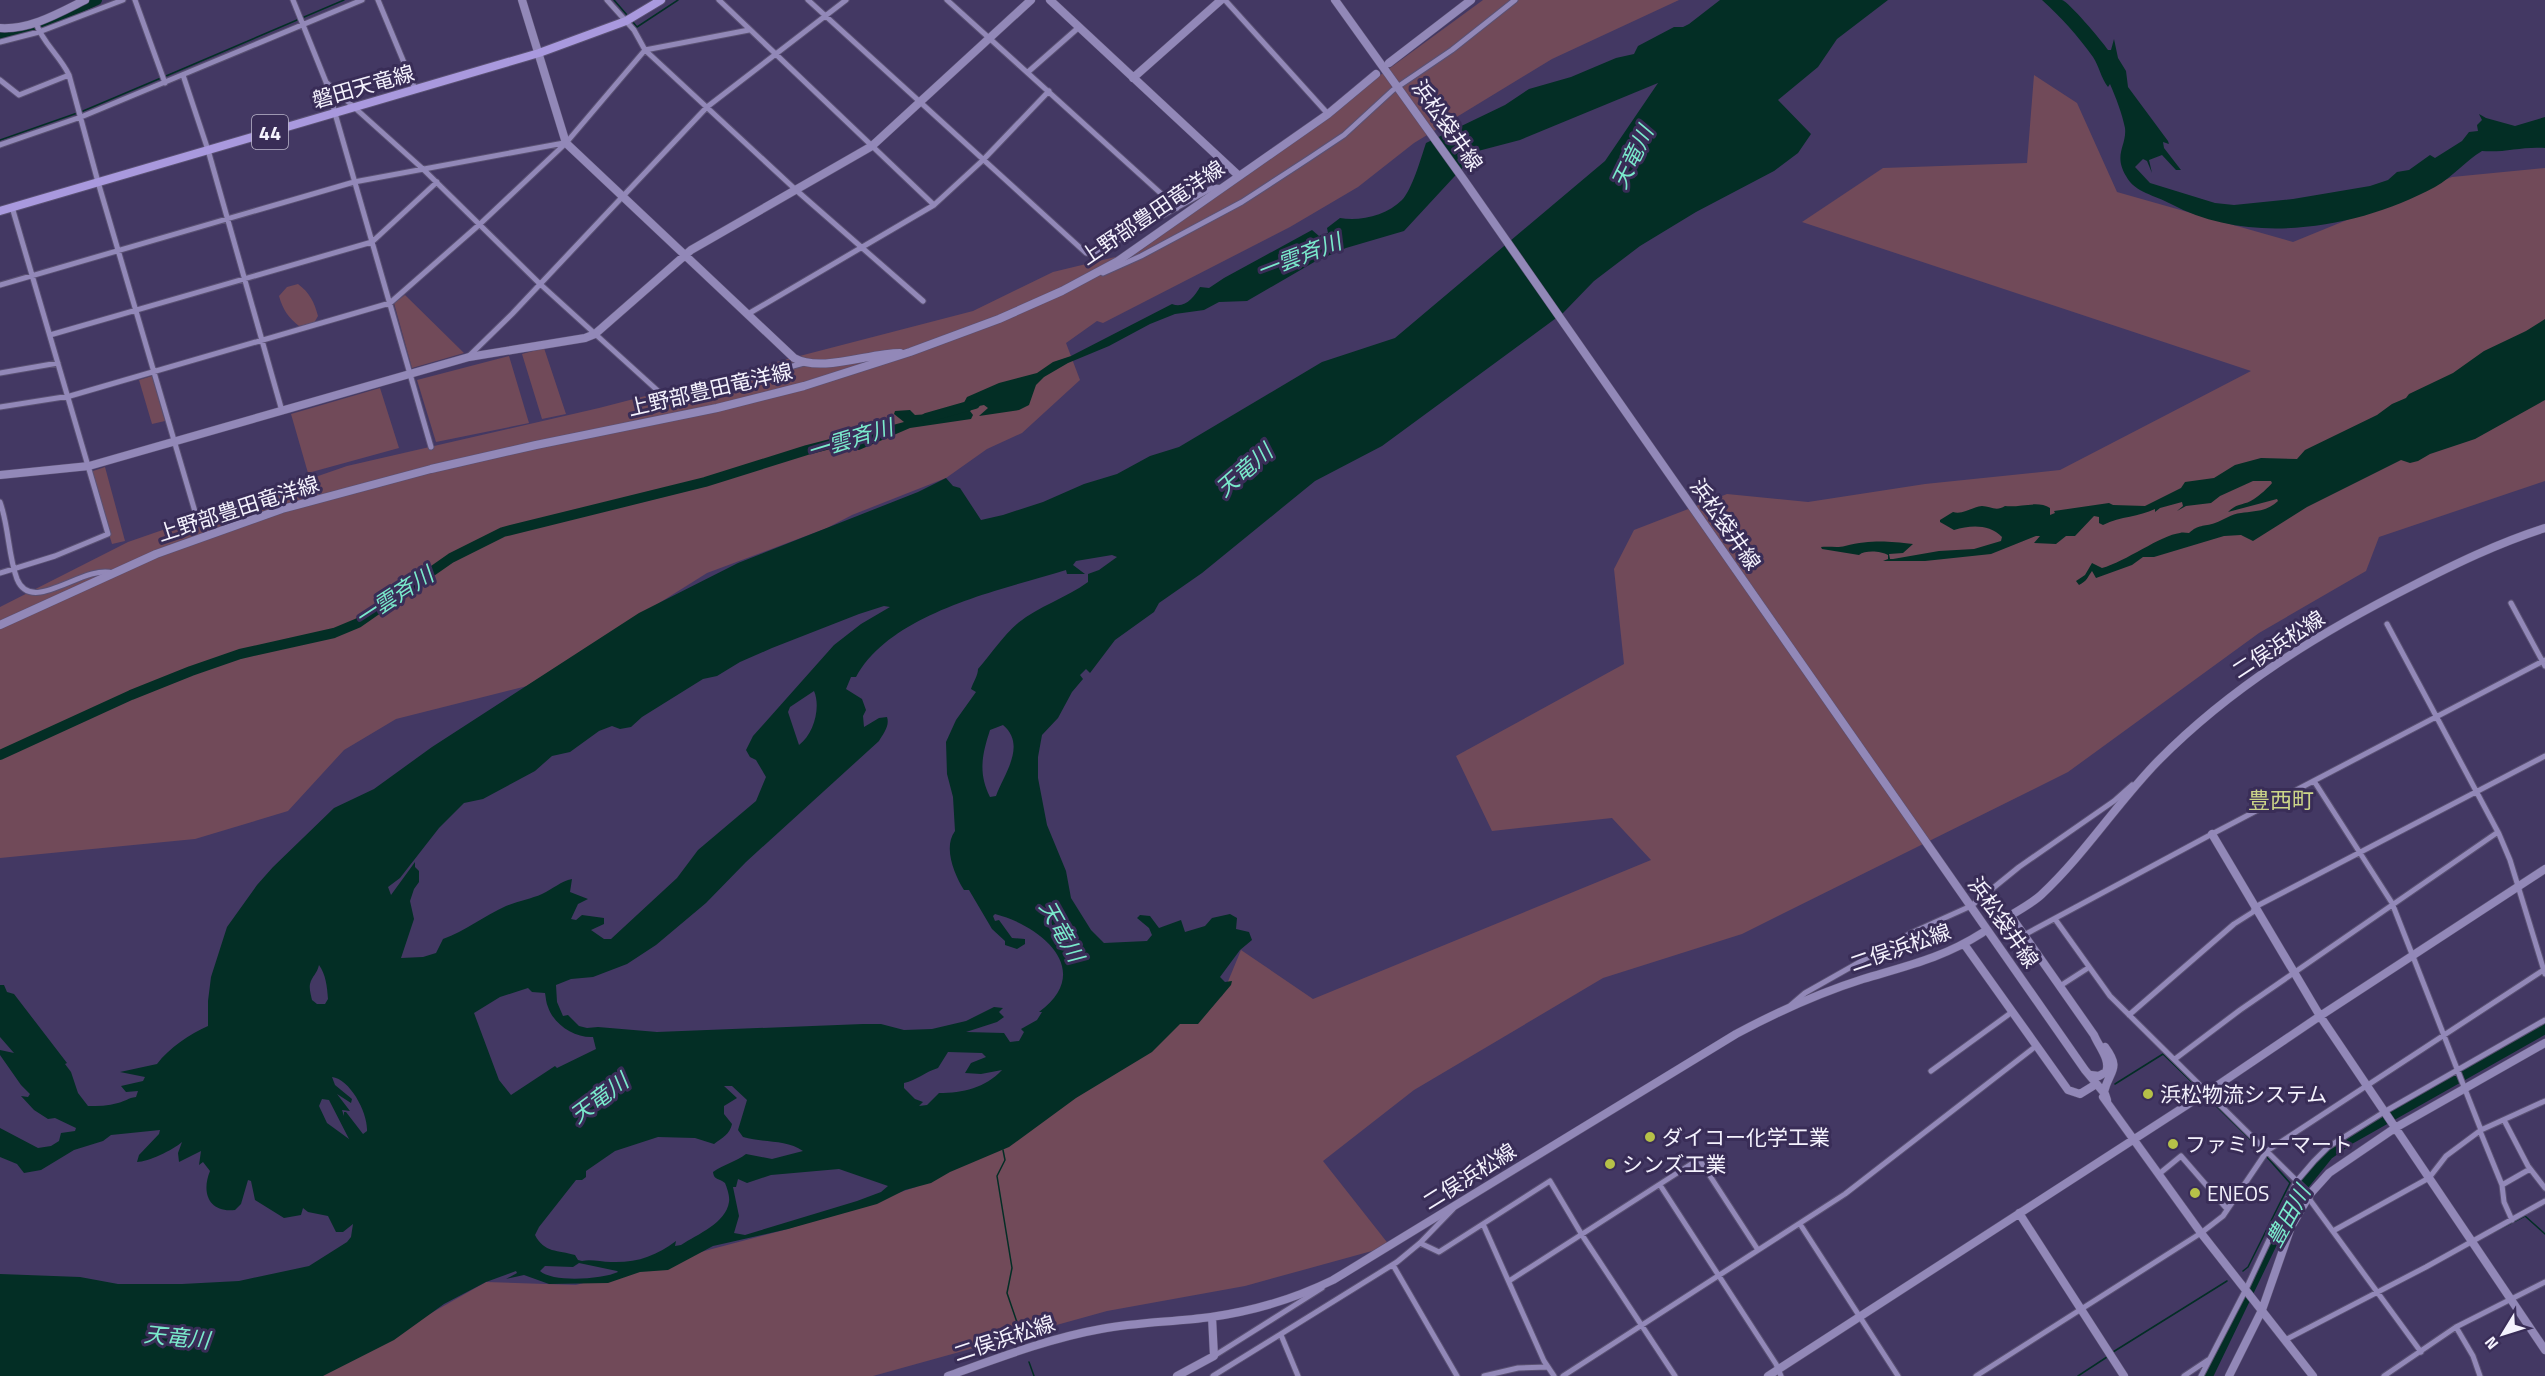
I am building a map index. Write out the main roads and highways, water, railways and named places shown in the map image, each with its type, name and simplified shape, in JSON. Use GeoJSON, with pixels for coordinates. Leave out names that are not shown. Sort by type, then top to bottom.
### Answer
{"type":"FeatureCollection","features":[{"type":"Feature","properties":{"kind":"main road"},"geometry":{"type":"LineString","coordinates":[[0,28],[36,23],[85,0]]}},
{"type":"Feature","properties":{"kind":"main road"},"geometry":{"type":"LineString","coordinates":[[522,0],[566,143],[794,358],[804,363],[818,364],[886,353],[910,352]]}},
{"type":"Feature","properties":{"kind":"main road","name":"磐田天竜線"},"geometry":{"type":"LineString","coordinates":[[0,211],[539,53],[626,21],[661,0]]}},
{"type":"Feature","properties":{"kind":"main road"},"geometry":{"type":"LineString","coordinates":[[0,475],[89,466],[469,357],[585,338],[595,334],[685,255],[872,146],[1031,0]]}},
{"type":"Feature","properties":{"kind":"main road"},"geometry":{"type":"LineString","coordinates":[[1050,0],[1239,176]]}},
{"type":"Feature","properties":{"kind":"main road"},"geometry":{"type":"LineString","coordinates":[[1133,78],[1221,0]]}},
{"type":"Feature","properties":{"kind":"main road","name":"浜松袋井線"},"geometry":{"type":"LineString","coordinates":[[1335,0],[1406,97],[2159,1174],[2201,1233],[2313,1376]]}},
{"type":"Feature","properties":{"kind":"main road"},"geometry":{"type":"LineString","coordinates":[[1389,63],[1468,1]]}},
{"type":"Feature","properties":{"kind":"main road","name":"上野部豊田竜洋線"},"geometry":{"type":"LineString","coordinates":[[0,625],[156,554],[282,509],[431,469],[728,405],[804,386],[910,352],[999,319],[1062,291],[1118,261],[1328,114],[1376,74]]}},
{"type":"Feature","properties":{"kind":"main road","name":"二俣浜松線"},"geometry":{"type":"LineString","coordinates":[[1996,924],[2040,896],[2158,762],[2239,690],[2309,641],[2471,556],[2545,528]]}},
{"type":"Feature","properties":{"kind":"main road"},"geometry":{"type":"LineString","coordinates":[[2212,834],[2319,1016],[2545,1350]]}},
{"type":"Feature","properties":{"kind":"main road"},"geometry":{"type":"LineString","coordinates":[[1768,1376],[1779,1373],[2545,869]]}},
{"type":"Feature","properties":{"kind":"main road"},"geometry":{"type":"LineString","coordinates":[[2010,915],[2114,1063],[2105,1096]]}},
{"type":"Feature","properties":{"kind":"main road","name":"二俣浜松線"},"geometry":{"type":"LineString","coordinates":[[948,1376],[1080,1333],[1103,1328],[1212,1317],[1258,1308],[1300,1296],[1333,1280],[1670,1072],[1736,1034],[1790,1007],[1863,979],[1911,966],[1964,944],[1982,933]]}},
{"type":"Feature","properties":{"kind":"main road"},"geometry":{"type":"LineString","coordinates":[[1964,944],[2070,1092],[2080,1094],[2093,1086]]}},
{"type":"Feature","properties":{"kind":"main road"},"geometry":{"type":"LineString","coordinates":[[2088,1072],[2103,1075],[2108,1066],[2094,1035]]}},
{"type":"Feature","properties":{"kind":"main road"},"geometry":{"type":"LineString","coordinates":[[2229,1376],[2262,1310],[2282,1249],[2308,1192],[2341,1163],[2393,1126],[2545,1043]]}},
{"type":"Feature","properties":{"kind":"main road","name":"浜松袋井線"},"geometry":{"type":"LineString","coordinates":[[2088,1072],[2093,1086],[2105,1096]]}},
{"type":"Feature","properties":{"kind":"main road"},"geometry":{"type":"LineString","coordinates":[[2019,1213],[2124,1376]]}},
{"type":"Feature","properties":{"kind":"main road"},"geometry":{"type":"LineString","coordinates":[[1177,1376],[1214,1356],[1212,1317]]}},
{"type":"Feature","properties":{"kind":"water","name":"天竜川"},"geometry":{"type":"Polygon","coordinates":[[[1720,0],[1888,0],[1837,39],[1818,67],[1778,100],[1811,134],[1798,153],[1774,171],[1696,212],[1640,246],[1594,281],[1563,313],[1382,446],[1315,481],[1202,573],[1159,603],[1154,612],[1115,640],[1090,673],[1086,669],[1080,675],[1083,679],[1072,692],[1058,718],[1042,735],[1038,757],[1038,778],[1047,825],[1066,871],[1071,898],[1091,930],[1104,943],[1147,941],[1152,935],[1149,928],[1137,918],[1140,915],[1150,916],[1159,928],[1181,920],[1185,932],[1205,926],[1212,918],[1230,914],[1237,918],[1236,929],[1249,932],[1252,940],[1240,950],[1220,977],[1225,982],[1232,981],[1231,985],[1198,1024],[1180,1024],[1152,1052],[1076,1098],[1009,1147],[950,1172],[931,1183],[905,1190],[877,1204],[788,1229],[713,1246],[668,1270],[640,1272],[608,1283],[549,1284],[524,1275],[506,1279],[517,1273],[516,1271],[486,1282],[444,1304],[394,1340],[323,1376],[0,1376],[0,1274],[80,1277],[118,1284],[239,1281],[309,1266],[347,1242],[351,1237],[353,1224],[343,1232],[336,1232],[328,1216],[308,1212],[303,1208],[301,1215],[284,1218],[255,1200],[251,1181],[248,1180],[241,1204],[235,1210],[219,1208],[213,1205],[207,1194],[207,1179],[210,1171],[203,1162],[199,1165],[201,1151],[179,1162],[178,1153],[182,1142],[160,1155],[137,1162],[139,1155],[159,1134],[160,1130],[111,1135],[103,1141],[74,1150],[41,1170],[24,1173],[17,1164],[0,1157],[0,1128],[38,1148],[51,1146],[59,1141],[61,1133],[75,1131],[76,1128],[55,1118],[48,1119],[34,1110],[21,1096],[28,1097],[30,1094],[0,1055],[0,1050],[14,1053],[0,1037],[0,985],[4,985],[7,992],[14,994],[67,1063],[65,1064],[71,1072],[78,1093],[88,1106],[110,1105],[136,1097],[138,1091],[126,1092],[121,1086],[143,1081],[145,1077],[120,1072],[157,1064],[180,1042],[208,1026],[211,977],[227,927],[273,867],[334,808],[374,789],[432,747],[639,613],[738,563],[918,492],[946,478],[953,486],[960,488],[981,520],[1043,502],[1084,484],[1117,474],[1150,456],[1179,447],[1322,362],[1395,338],[1605,161],[1658,83],[1520,140],[1478,151],[1404,231],[1346,248],[1316,261],[1247,301],[1219,302],[1204,310],[1175,314],[1150,324],[1044,377],[1036,385],[1029,405],[1019,410],[979,416],[988,408],[984,405],[974,407],[970,411],[973,415],[971,419],[910,428],[859,450],[845,445],[856,435],[904,422],[894,414],[895,411],[910,410],[915,415],[959,412],[967,397],[999,383],[1037,373],[1053,362],[1071,356],[1172,304],[1181,305],[1192,298],[1200,287],[1209,288],[1312,230],[1319,236],[1328,233],[1327,228],[1340,218],[1364,218],[1389,210],[1406,195],[1426,143],[1505,105],[1529,89],[1571,77],[1616,58],[1634,54],[1638,46],[1674,27],[1689,24],[1720,0]],[[1112,555],[1076,561],[1073,565],[1085,574],[1067,574],[1066,570],[980,596],[921,620],[894,636],[872,655],[856,677],[851,677],[846,689],[862,699],[866,710],[863,716],[864,727],[879,718],[887,717],[887,727],[879,741],[746,862],[706,903],[656,945],[627,964],[593,977],[571,979],[556,985],[557,1002],[563,1016],[568,1015],[579,1026],[587,1028],[657,1032],[863,1024],[881,1024],[904,1030],[932,1029],[966,1021],[994,1007],[1003,1008],[999,1012],[1004,1017],[997,1022],[966,1032],[1004,1033],[1010,1042],[1019,1041],[1024,1032],[1021,1029],[1037,1020],[1042,1012],[1039,1012],[1055,997],[1062,981],[1062,966],[1056,952],[1044,939],[1013,920],[995,914],[993,916],[995,921],[999,920],[1012,938],[1025,939],[1025,944],[1017,949],[1005,945],[1005,941],[992,929],[969,890],[964,890],[960,884],[950,852],[955,831],[953,797],[947,774],[946,742],[956,720],[976,692],[971,689],[978,669],[1007,634],[1026,617],[1088,582],[1088,574],[1099,570],[1117,557],[1112,555]],[[884,606],[859,614],[740,662],[717,676],[703,679],[642,717],[631,727],[620,729],[612,726],[599,731],[570,752],[552,756],[535,771],[483,799],[464,803],[439,828],[400,878],[388,887],[391,895],[415,862],[415,867],[419,871],[419,882],[410,901],[414,919],[401,958],[423,957],[436,953],[443,939],[506,906],[538,896],[572,879],[570,892],[588,899],[578,904],[571,919],[576,920],[582,915],[604,918],[604,924],[591,930],[604,939],[611,939],[677,878],[698,850],[756,801],[766,777],[756,760],[750,757],[746,750],[753,736],[834,645],[861,624],[890,607],[884,606]],[[814,691],[790,707],[788,712],[799,745],[809,734],[815,720],[817,705],[814,691]],[[1003,725],[990,730],[982,764],[984,780],[990,797],[996,796],[1008,769],[1013,750],[1010,733],[1003,725]],[[319,965],[310,984],[312,1000],[317,1004],[325,1004],[328,999],[327,985],[319,965]],[[528,988],[500,997],[474,1013],[499,1080],[511,1095],[555,1066],[557,1068],[596,1049],[593,1037],[572,1033],[560,1025],[551,1013],[545,993],[532,992],[528,988]],[[948,1052],[938,1068],[904,1083],[904,1088],[915,1099],[923,1102],[919,1106],[927,1105],[939,1093],[957,1092],[981,1085],[1002,1070],[981,1074],[965,1073],[971,1063],[986,1057],[982,1053],[948,1052]],[[332,1077],[335,1085],[352,1099],[351,1103],[337,1094],[350,1111],[342,1110],[344,1116],[346,1112],[363,1134],[367,1131],[367,1124],[357,1098],[345,1084],[332,1077]],[[724,1086],[737,1098],[724,1106],[724,1114],[732,1124],[731,1127],[714,1144],[695,1138],[658,1137],[615,1151],[586,1171],[586,1177],[582,1180],[576,1180],[535,1235],[547,1248],[575,1255],[578,1260],[620,1262],[646,1258],[676,1241],[675,1246],[681,1245],[710,1227],[723,1216],[729,1202],[725,1183],[716,1178],[713,1172],[746,1154],[772,1159],[803,1151],[782,1143],[743,1137],[738,1130],[747,1100],[732,1086],[724,1086]],[[322,1099],[319,1106],[327,1123],[349,1139],[329,1100],[322,1099]],[[839,1169],[771,1175],[747,1183],[738,1179],[736,1187],[733,1187],[739,1216],[734,1233],[745,1235],[857,1201],[881,1192],[888,1186],[839,1169]],[[579,1263],[573,1267],[545,1266],[540,1271],[546,1275],[578,1279],[618,1272],[579,1263]]]}},
{"type":"Feature","properties":{"kind":"water"},"geometry":{"type":"Polygon","coordinates":[[[2042,0],[2066,2],[2108,50],[2111,50],[2114,39],[2118,58],[2126,71],[2128,87],[2168,141],[2169,144],[2163,142],[2164,148],[2181,170],[2176,170],[2162,155],[2149,160],[2152,173],[2147,161],[2143,159],[2135,167],[2150,183],[2215,203],[2234,205],[2293,199],[2370,186],[2388,180],[2397,172],[2409,170],[2430,155],[2435,158],[2462,141],[2469,132],[2478,131],[2477,125],[2482,120],[2479,114],[2515,126],[2545,117],[2545,148],[2482,151],[2435,187],[2373,213],[2339,222],[2304,227],[2270,228],[2235,225],[2202,217],[2146,193],[2130,182],[2122,168],[2120,156],[2125,128],[2110,84],[2108,87],[2095,61],[2081,42],[2042,0]]]}},
{"type":"Feature","properties":{"kind":"water"},"geometry":{"type":"Polygon","coordinates":[[[2545,319],[2545,400],[2475,439],[2430,454],[2418,461],[2410,463],[2401,460],[2307,507],[2253,541],[2241,535],[2224,536],[2154,557],[2143,557],[2132,565],[2096,578],[2092,571],[2082,584],[2079,585],[2076,581],[2085,575],[2092,563],[2102,568],[2172,535],[2189,533],[2198,527],[2234,515],[2274,505],[2277,499],[2228,512],[2256,498],[2272,483],[2271,481],[2253,481],[2220,496],[2211,503],[2186,506],[2177,511],[2183,506],[2182,502],[2160,508],[2155,512],[2155,509],[2103,525],[2099,523],[2099,517],[2094,516],[2075,536],[2066,536],[2056,544],[2034,543],[2040,536],[2036,536],[1991,554],[1925,561],[1883,561],[1888,559],[1888,555],[1869,552],[1859,555],[1821,547],[1879,542],[1913,544],[1903,553],[1889,554],[1890,559],[1939,551],[1974,549],[2001,541],[2002,537],[1991,530],[1980,527],[1954,530],[1940,520],[1953,512],[1982,506],[1996,509],[2005,506],[2034,504],[2050,508],[2050,515],[2055,513],[2054,511],[2109,503],[2145,506],[2181,488],[2185,482],[2214,478],[2235,465],[2261,458],[2297,459],[2305,450],[2377,415],[2409,394],[2453,373],[2484,351],[2526,331],[2545,319]]]}},
{"type":"Feature","properties":{"kind":"waterway"},"geometry":{"type":"LineString","coordinates":[[0,37],[45,24],[97,0]]}},
{"type":"Feature","properties":{"kind":"waterway"},"geometry":{"type":"LineString","coordinates":[[166,76],[344,0]]}},
{"type":"Feature","properties":{"kind":"waterway"},"geometry":{"type":"LineString","coordinates":[[614,0],[627,15]]}},
{"type":"Feature","properties":{"kind":"waterway"},"geometry":{"type":"LineString","coordinates":[[632,21],[637,27],[678,0]]}},
{"type":"Feature","properties":{"kind":"waterway"},"geometry":{"type":"LineString","coordinates":[[0,140],[83,111],[161,78]]}},
{"type":"Feature","properties":{"kind":"waterway","name":"一雲斉川"},"geometry":{"type":"LineString","coordinates":[[926,418],[975,404]]}},
{"type":"Feature","properties":{"kind":"waterway","name":"一雲斉川"},"geometry":{"type":"LineString","coordinates":[[0,755],[131,695],[191,671],[240,654],[334,633],[358,623],[451,558],[503,532],[705,482],[807,450],[865,435]]}},
{"type":"Feature","properties":{"kind":"waterway","name":"豊田川"},"geometry":{"type":"LineString","coordinates":[[2208,1376],[2295,1196],[2328,1155],[2349,1140],[2545,1029]]}},
{"type":"Feature","properties":{"kind":"waterway"},"geometry":{"type":"LineString","coordinates":[[2115,1084],[2163,1054],[2199,1089]]}},
{"type":"Feature","properties":{"kind":"waterway"},"geometry":{"type":"LineString","coordinates":[[2208,1098],[2263,1152]]}},
{"type":"Feature","properties":{"kind":"waterway"},"geometry":{"type":"LineString","coordinates":[[1003,1150],[1005,1160],[997,1176],[1012,1268],[1007,1293],[1022,1337]]}},
{"type":"Feature","properties":{"kind":"waterway"},"geometry":{"type":"LineString","coordinates":[[2243,1271],[2248,1267],[2290,1183],[2266,1156]]}},
{"type":"Feature","properties":{"kind":"waterway"},"geometry":{"type":"LineString","coordinates":[[2494,1232],[2525,1216],[2545,1234]]}},
{"type":"Feature","properties":{"kind":"waterway"},"geometry":{"type":"LineString","coordinates":[[2113,1352],[2227,1281]]}},
{"type":"Feature","properties":{"kind":"waterway"},"geometry":{"type":"LineString","coordinates":[[2078,1376],[2107,1357]]}},
{"type":"Feature","properties":{"kind":"waterway"},"geometry":{"type":"LineString","coordinates":[[1029,1362],[1034,1376]]}},
{"type":"Feature","properties":{"kind":"place","name":"浜松物流システム"},"geometry":{"type":"Point","coordinates":[2148,1094]}},
{"type":"Feature","properties":{"kind":"place","name":"ダイコー化学工業"},"geometry":{"type":"Point","coordinates":[1650,1137]}},
{"type":"Feature","properties":{"kind":"place","name":"ファミリーマート"},"geometry":{"type":"Point","coordinates":[2173,1144]}},
{"type":"Feature","properties":{"kind":"place","name":"シンズ工業"},"geometry":{"type":"Point","coordinates":[1610,1164]}},
{"type":"Feature","properties":{"kind":"place","name":"ENEOS"},"geometry":{"type":"Point","coordinates":[2195,1193]}},
{"type":"Feature","properties":{"kind":"district","name":"豊西町"},"geometry":{"type":"Point","coordinates":[2281,800]}}]}
